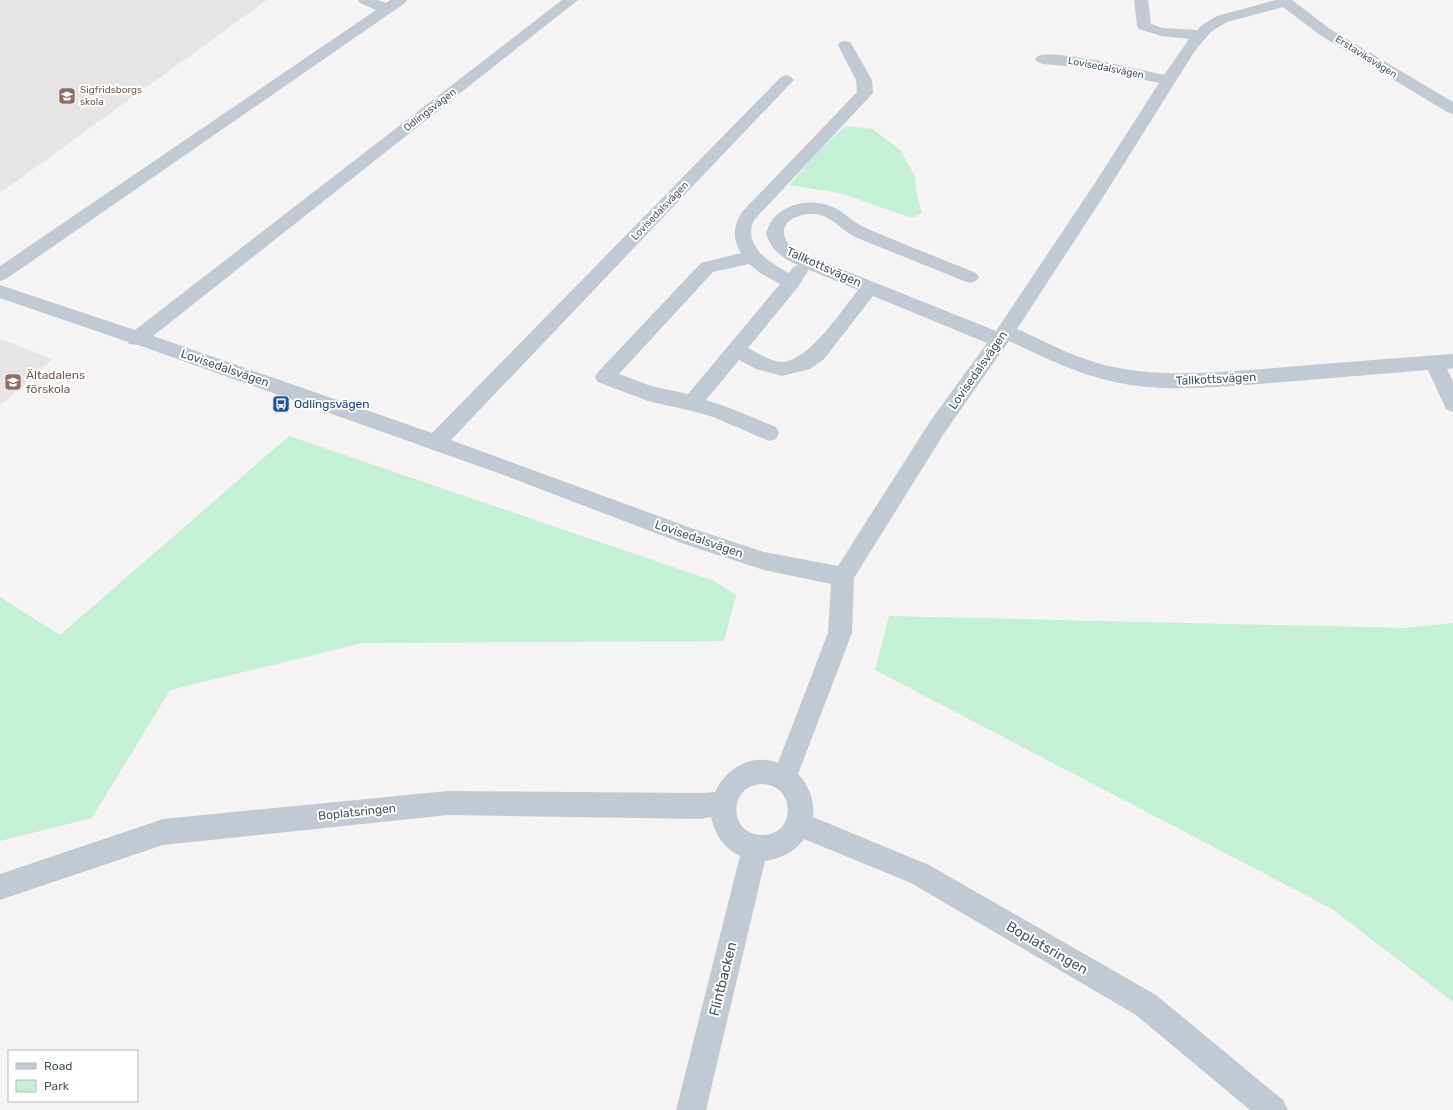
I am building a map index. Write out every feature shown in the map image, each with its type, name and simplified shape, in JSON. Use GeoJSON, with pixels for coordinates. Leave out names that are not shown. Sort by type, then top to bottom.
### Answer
{"type":"FeatureCollection","features":[{"type":"Feature","properties":{"kind":"street"},"geometry":{"type":"LineString","coordinates":[[365,0],[394,4]]}},
{"type":"Feature","properties":{"kind":"street","name":"Odlingsvägen"},"geometry":{"type":"LineString","coordinates":[[136,339],[572,0]]}},
{"type":"Feature","properties":{"kind":"street"},"geometry":{"type":"LineString","coordinates":[[1141,0],[1144,26],[1161,32],[1200,35]]}},
{"type":"Feature","properties":{"kind":"street","name":"Lovisedalsvägen"},"geometry":{"type":"LineString","coordinates":[[0,291],[436,442],[687,536],[764,560],[843,577],[900,484],[1003,335],[1190,47],[1207,28],[1222,19],[1284,1]]}},
{"type":"Feature","properties":{"kind":"street","name":"Erstaviksvägen"},"geometry":{"type":"LineString","coordinates":[[1284,1],[1325,32],[1448,102]]}},
{"type":"Feature","properties":{"kind":"street"},"geometry":{"type":"LineString","coordinates":[[0,275],[394,4]]}},
{"type":"Feature","properties":{"kind":"street"},"geometry":{"type":"LineString","coordinates":[[792,282],[768,270],[752,257],[745,244],[743,228],[746,218],[865,93],[864,80],[845,45]]}},
{"type":"Feature","properties":{"kind":"street","name":"Lovisedalsvägen"},"geometry":{"type":"LineString","coordinates":[[1043,60],[1064,60],[1093,64],[1168,82]]}},
{"type":"Feature","properties":{"kind":"street","name":"Lovisedalsvägen"},"geometry":{"type":"LineString","coordinates":[[436,442],[786,80]]}},
{"type":"Feature","properties":{"kind":"street","name":"Tallkottsvägen"},"geometry":{"type":"LineString","coordinates":[[970,277],[852,228],[828,211],[805,209],[789,214],[780,220],[775,229],[774,236],[780,247],[790,255],[870,287],[1085,366],[1124,376],[1158,381],[1199,381],[1444,362],[1453,404]]}},
{"type":"Feature","properties":{"kind":"street"},"geometry":{"type":"LineString","coordinates":[[752,257],[707,267],[605,377],[648,393],[692,403],[720,412],[769,433]]}},
{"type":"Feature","properties":{"kind":"street"},"geometry":{"type":"LineString","coordinates":[[692,403],[792,282],[805,261]]}},
{"type":"Feature","properties":{"kind":"street"},"geometry":{"type":"LineString","coordinates":[[736,350],[763,364],[782,369],[803,364],[817,354],[870,287]]}},
{"type":"Feature","properties":{"kind":"street"},"geometry":{"type":"LineString","coordinates":[[784,779],[840,633],[843,577]]}},
{"type":"Feature","properties":{"kind":"street"},"geometry":{"type":"LineString","coordinates":[[760,772],[771,773],[784,779],[793,788],[799,800],[801,811],[798,824],[792,836],[781,844],[768,849],[756,849],[742,844],[732,835],[725,823],[723,803],[728,791],[736,781],[747,774],[760,772]]}},
{"type":"Feature","properties":{"kind":"street","name":"Boplatsringen"},"geometry":{"type":"LineString","coordinates":[[0,887],[163,832],[448,803],[700,806],[723,803]]}},
{"type":"Feature","properties":{"kind":"street","name":"Boplatsringen"},"geometry":{"type":"LineString","coordinates":[[798,824],[920,874],[1146,1006],[1273,1110]]}},
{"type":"Feature","properties":{"kind":"street","name":"Flintbacken"},"geometry":{"type":"LineString","coordinates":[[691,1110],[756,849]]}},
{"type":"Feature","properties":{"kind":"shaded area","name":"Sigfridsborgs skola"},"geometry":{"type":"Polygon","coordinates":[[[0,0],[267,0],[0,193],[0,0]]]}},
{"type":"Feature","properties":{"kind":"shaded area","name":"Ältadalens förskola"},"geometry":{"type":"Polygon","coordinates":[[[0,339],[53,359],[0,405],[0,339]]]}},
{"type":"Feature","properties":{"kind":"green space"},"geometry":{"type":"Polygon","coordinates":[[[846,126],[873,129],[900,150],[915,176],[917,196],[922,213],[912,218],[840,193],[789,185],[820,149],[846,126]]]}},
{"type":"Feature","properties":{"kind":"green space"},"geometry":{"type":"Polygon","coordinates":[[[289,436],[714,581],[736,595],[724,641],[363,643],[170,690],[92,818],[0,841],[0,597],[60,635],[289,436]]]}},
{"type":"Feature","properties":{"kind":"green space"},"geometry":{"type":"Polygon","coordinates":[[[889,616],[1405,628],[1453,623],[1453,1002],[1332,909],[875,670],[889,616]]]}},
{"type":"Feature","properties":{"kind":"place","name":"Sigfridsborgs skola"},"geometry":{"type":"Point","coordinates":[67,96]}},
{"type":"Feature","properties":{"kind":"place","name":"Ältadalens förskola"},"geometry":{"type":"Point","coordinates":[13,382]}},
{"type":"Feature","properties":{"kind":"place","name":"Odlingsvägen"},"geometry":{"type":"Point","coordinates":[281,404]}}]}
